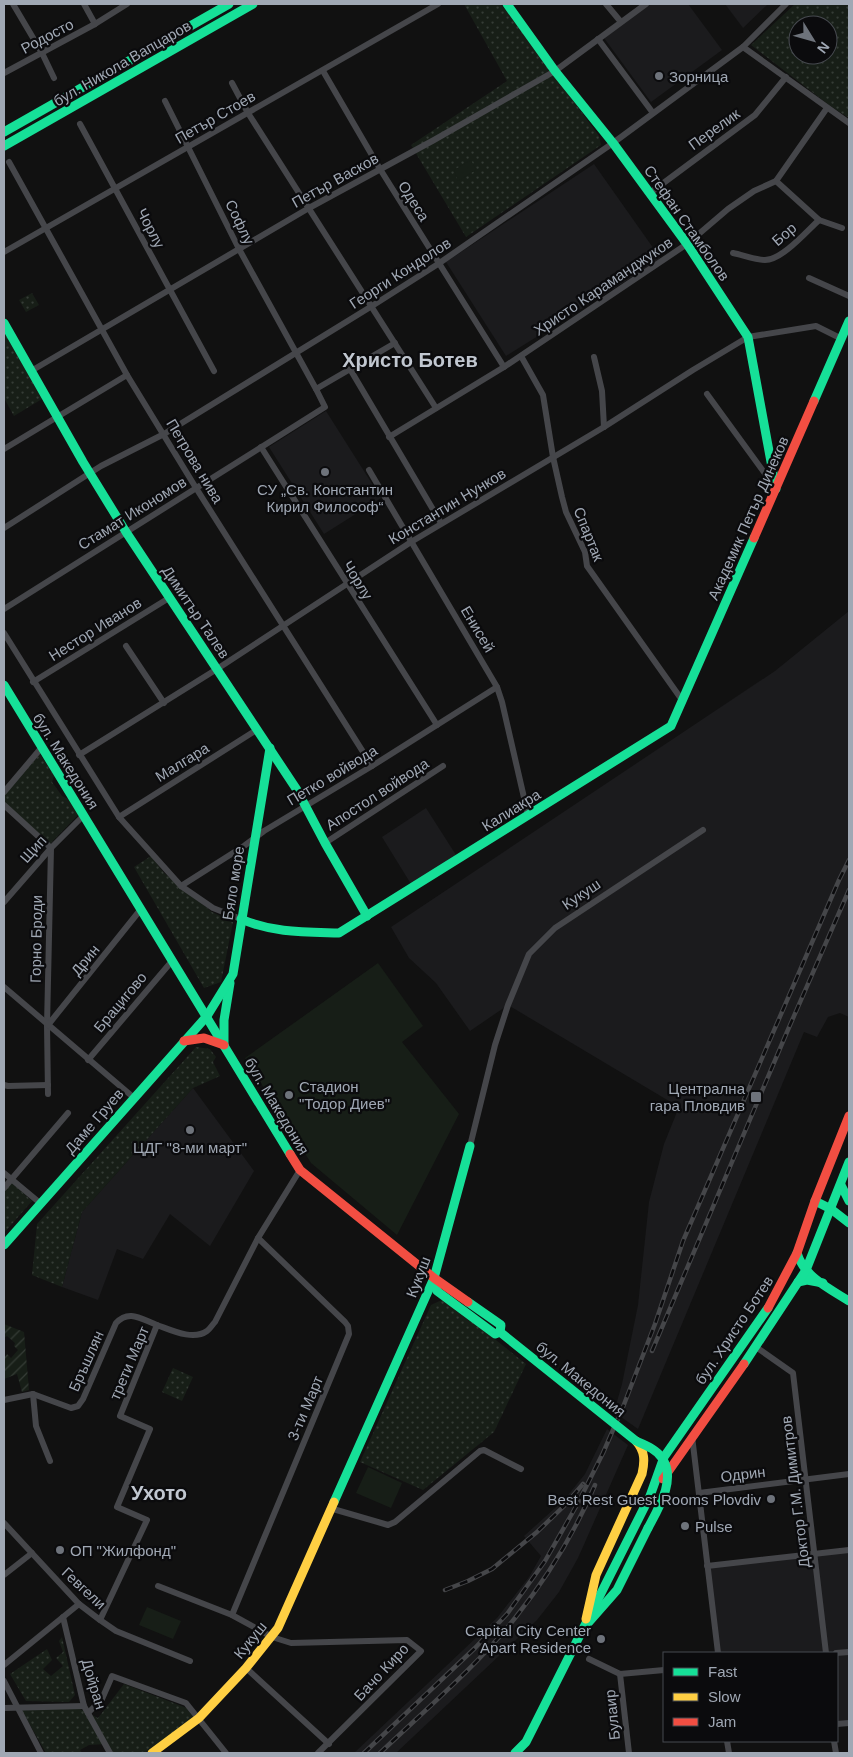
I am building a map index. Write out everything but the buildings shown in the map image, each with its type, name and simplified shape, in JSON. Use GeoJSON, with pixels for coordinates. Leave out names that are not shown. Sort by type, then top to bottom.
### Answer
{"type":"FeatureCollection","features":[{"type":"Feature","properties":{"kind":"street"},"geometry":{"type":"LineString","coordinates":[[13,4],[42,53],[54,78]]}},
{"type":"Feature","properties":{"kind":"street"},"geometry":{"type":"LineString","coordinates":[[84,4],[95,24]]}},
{"type":"Feature","properties":{"kind":"street","name":"Родосто"},"geometry":{"type":"LineString","coordinates":[[4,73],[95,24],[127,4]]}},
{"type":"Feature","properties":{"kind":"street","name":"бул. Никола Вапцаров"},"geometry":{"type":"LineString","coordinates":[[4,132],[228,4]]}},
{"type":"Feature","properties":{"kind":"street","name":"бул. Никола Вапцаров"},"geometry":{"type":"LineString","coordinates":[[4,146],[253,4]]}},
{"type":"Feature","properties":{"kind":"street","name":"Петър Стоев"},"geometry":{"type":"LineString","coordinates":[[4,252],[438,4]]}},
{"type":"Feature","properties":{"kind":"street","name":"Стефан Стамболов"},"geometry":{"type":"LineString","coordinates":[[506,4],[555,71],[613,143],[650,193],[687,244],[748,337],[776,489]]}},
{"type":"Feature","properties":{"kind":"street"},"geometry":{"type":"LineString","coordinates":[[606,4],[621,22]]}},
{"type":"Feature","properties":{"kind":"street","name":"Петър Васков"},"geometry":{"type":"LineString","coordinates":[[31,371],[309,208],[555,71],[646,4]]}},
{"type":"Feature","properties":{"kind":"street","name":"Георги Кондолов"},"geometry":{"type":"LineString","coordinates":[[4,528],[101,466],[164,434],[438,264],[613,143],[743,47],[786,4]]}},
{"type":"Feature","properties":{"kind":"street"},"geometry":{"type":"LineString","coordinates":[[598,40],[653,113]]}},
{"type":"Feature","properties":{"kind":"street"},"geometry":{"type":"LineString","coordinates":[[743,47],[849,123]]}},
{"type":"Feature","properties":{"kind":"street","name":"Одеса"},"geometry":{"type":"LineString","coordinates":[[323,71],[380,169],[504,368]]}},
{"type":"Feature","properties":{"kind":"street","name":"Перелик"},"geometry":{"type":"LineString","coordinates":[[650,193],[755,115],[786,77]]}},
{"type":"Feature","properties":{"kind":"street"},"geometry":{"type":"LineString","coordinates":[[232,83],[248,112],[436,408]]}},
{"type":"Feature","properties":{"kind":"street","name":"Софлу"},"geometry":{"type":"LineString","coordinates":[[165,101],[239,249],[326,407]]}},
{"type":"Feature","properties":{"kind":"street"},"geometry":{"type":"LineString","coordinates":[[827,108],[776,181],[818,220],[842,228]]}},
{"type":"Feature","properties":{"kind":"street","name":"Чорлу"},"geometry":{"type":"LineString","coordinates":[[80,124],[214,371]]}},
{"type":"Feature","properties":{"kind":"street","name":"Петрова нива"},"geometry":{"type":"LineString","coordinates":[[9,162],[127,375],[196,488],[372,766]]}},
{"type":"Feature","properties":{"kind":"street","name":"Христо Караманджуков"},"geometry":{"type":"LineString","coordinates":[[390,437],[504,368],[687,244],[728,209],[754,191],[776,181]]}},
{"type":"Feature","properties":{"kind":"street","name":"Бор"},"geometry":{"type":"LineString","coordinates":[[733,253],[764,260],[775,258],[818,220]]}},
{"type":"Feature","properties":{"kind":"street"},"geometry":{"type":"LineString","coordinates":[[809,278],[849,296]]}},
{"type":"Feature","properties":{"kind":"street","name":"Академик Петър Динеков"},"geometry":{"type":"LineString","coordinates":[[670,726],[849,321]]}},
{"type":"Feature","properties":{"kind":"street","name":"Димитър Талев"},"geometry":{"type":"LineString","coordinates":[[4,323],[90,474],[126,532],[258,729],[305,805],[324,843],[366,916]]}},
{"type":"Feature","properties":{"kind":"street","name":"Константин Нунков"},"geometry":{"type":"LineString","coordinates":[[79,755],[217,669],[442,523],[604,427],[748,337],[816,326],[842,339]]}},
{"type":"Feature","properties":{"kind":"street"},"geometry":{"type":"LineString","coordinates":[[316,389],[395,343]]}},
{"type":"Feature","properties":{"kind":"street","name":"Спартак"},"geometry":{"type":"LineString","coordinates":[[521,356],[543,394],[553,457],[566,512],[585,552],[587,566],[682,700]]}},
{"type":"Feature","properties":{"kind":"street"},"geometry":{"type":"LineString","coordinates":[[594,356],[602,391],[604,427]]}},
{"type":"Feature","properties":{"kind":"street"},"geometry":{"type":"LineString","coordinates":[[350,369],[442,523]]}},
{"type":"Feature","properties":{"kind":"street"},"geometry":{"type":"LineString","coordinates":[[4,449],[127,375]]}},
{"type":"Feature","properties":{"kind":"street"},"geometry":{"type":"LineString","coordinates":[[707,394],[776,489]]}},
{"type":"Feature","properties":{"kind":"street","name":"Стамат Икономов"},"geometry":{"type":"LineString","coordinates":[[4,609],[326,407]]}},
{"type":"Feature","properties":{"kind":"street","name":"Чорлу"},"geometry":{"type":"LineString","coordinates":[[260,448],[437,725]]}},
{"type":"Feature","properties":{"kind":"street","name":"Енисей"},"geometry":{"type":"LineString","coordinates":[[369,470],[497,687],[528,816]]}},
{"type":"Feature","properties":{"kind":"street","name":"Нестор Иванов"},"geometry":{"type":"LineString","coordinates":[[33,682],[169,598]]}},
{"type":"Feature","properties":{"kind":"street","name":"бул. Македония"},"geometry":{"type":"LineString","coordinates":[[4,633],[118,817],[181,886],[213,908],[241,919]]}},
{"type":"Feature","properties":{"kind":"street"},"geometry":{"type":"LineString","coordinates":[[126,646],[164,702]]}},
{"type":"Feature","properties":{"kind":"street","name":"бул. Македония"},"geometry":{"type":"LineString","coordinates":[[4,685],[207,1016],[278,1138],[300,1170],[434,1278],[501,1325],[500,1332],[636,1441],[650,1446],[657,1451],[665,1462],[668,1475],[666,1489],[648,1528],[617,1590],[584,1626]]}},
{"type":"Feature","properties":{"kind":"street","name":"Петко войвода"},"geometry":{"type":"LineString","coordinates":[[181,886],[244,846],[254,837],[372,766],[497,687]]}},
{"type":"Feature","properties":{"kind":"street","name":"Калиакра"},"geometry":{"type":"LineString","coordinates":[[241,919],[282,931],[339,933],[670,726]]}},
{"type":"Feature","properties":{"kind":"street","name":"Малгара"},"geometry":{"type":"LineString","coordinates":[[118,817],[258,729]]}},
{"type":"Feature","properties":{"kind":"street"},"geometry":{"type":"LineString","coordinates":[[4,792],[42,747]]}},
{"type":"Feature","properties":{"kind":"street","name":"Бяло море"},"geometry":{"type":"LineString","coordinates":[[207,1016],[232,974],[270,748]]}},
{"type":"Feature","properties":{"kind":"street","name":"Апостол войвода"},"geometry":{"type":"LineString","coordinates":[[324,843],[443,766]]}},
{"type":"Feature","properties":{"kind":"street"},"geometry":{"type":"LineString","coordinates":[[4,805],[51,848]]}},
{"type":"Feature","properties":{"kind":"street","name":"Щип"},"geometry":{"type":"LineString","coordinates":[[4,902],[51,848],[84,815]]}},
{"type":"Feature","properties":{"kind":"street","name":"Кукуш"},"geometry":{"type":"LineString","coordinates":[[152,1753],[199,1718],[272,1637],[284,1615],[434,1278],[495,1045],[508,1005],[529,954],[555,928],[703,830]]}},
{"type":"Feature","properties":{"kind":"street","name":"Горно Броди"},"geometry":{"type":"LineString","coordinates":[[48,1094],[47,1026],[51,848]]}},
{"type":"Feature","properties":{"kind":"street","name":"Дрин"},"geometry":{"type":"LineString","coordinates":[[47,1026],[141,909]]}},
{"type":"Feature","properties":{"kind":"street","name":"Брацигово"},"geometry":{"type":"LineString","coordinates":[[88,1060],[172,961]]}},
{"type":"Feature","properties":{"kind":"street"},"geometry":{"type":"LineString","coordinates":[[183,1041],[201,1037],[209,1038],[224,1045],[225,1008],[232,974]]}},
{"type":"Feature","properties":{"kind":"street"},"geometry":{"type":"LineString","coordinates":[[4,987],[47,1026],[133,1097]]}},
{"type":"Feature","properties":{"kind":"street","name":"Даме Груев"},"geometry":{"type":"LineString","coordinates":[[4,1245],[133,1097],[207,1016]]}},
{"type":"Feature","properties":{"kind":"street"},"geometry":{"type":"LineString","coordinates":[[4,1085],[48,1085]]}},
{"type":"Feature","properties":{"kind":"street"},"geometry":{"type":"LineString","coordinates":[[4,1188],[68,1113]]}},
{"type":"Feature","properties":{"kind":"street","name":"бул. Христо Ботев"},"geometry":{"type":"LineString","coordinates":[[515,1753],[526,1742],[650,1496],[664,1457],[773,1301],[797,1253],[815,1201],[849,1116]]}},
{"type":"Feature","properties":{"kind":"street","name":"бул. Христо Ботев"},"geometry":{"type":"LineString","coordinates":[[650,1496],[756,1347],[806,1270],[849,1162]]}},
{"type":"Feature","properties":{"kind":"street","name":"трети Март"},"geometry":{"type":"LineString","coordinates":[[100,1620],[147,1520],[116,1507],[150,1429],[120,1416],[157,1325],[187,1334],[195,1335],[206,1332],[220,1313],[258,1238],[300,1170]]}},
{"type":"Feature","properties":{"kind":"street"},"geometry":{"type":"LineString","coordinates":[[4,1173],[40,1203]]}},
{"type":"Feature","properties":{"kind":"street"},"geometry":{"type":"LineString","coordinates":[[841,1185],[849,1201]]}},
{"type":"Feature","properties":{"kind":"street"},"geometry":{"type":"LineString","coordinates":[[815,1201],[849,1223]]}},
{"type":"Feature","properties":{"kind":"street","name":"3-ти Март"},"geometry":{"type":"LineString","coordinates":[[232,1615],[349,1334],[348,1326],[345,1322],[258,1238]]}},
{"type":"Feature","properties":{"kind":"street"},"geometry":{"type":"LineString","coordinates":[[797,1253],[798,1260],[806,1270],[849,1301]]}},
{"type":"Feature","properties":{"kind":"street"},"geometry":{"type":"LineString","coordinates":[[798,1282],[807,1280],[823,1283]]}},
{"type":"Feature","properties":{"kind":"street","name":"Бръшлян"},"geometry":{"type":"LineString","coordinates":[[33,1394],[71,1408],[78,1406],[83,1399],[116,1323],[122,1316],[131,1315],[157,1325]]}},
{"type":"Feature","properties":{"kind":"street","name":"Доктор Г.М. Димитров"},"geometry":{"type":"LineString","coordinates":[[756,1347],[793,1373],[826,1652]]}},
{"type":"Feature","properties":{"kind":"street"},"geometry":{"type":"LineString","coordinates":[[4,1400],[33,1394],[36,1426],[50,1461]]}},
{"type":"Feature","properties":{"kind":"street"},"geometry":{"type":"LineString","coordinates":[[692,1436],[718,1652]]}},
{"type":"Feature","properties":{"kind":"street"},"geometry":{"type":"LineString","coordinates":[[584,1626],[596,1575],[644,1467],[644,1452],[642,1446],[636,1441]]}},
{"type":"Feature","properties":{"kind":"street"},"geometry":{"type":"LineString","coordinates":[[332,1509],[388,1525],[392,1524],[480,1451],[484,1450],[521,1469]]}},
{"type":"Feature","properties":{"kind":"street","name":"Одрин"},"geometry":{"type":"LineString","coordinates":[[698,1492],[849,1474]]}},
{"type":"Feature","properties":{"kind":"street","name":"Гевгели"},"geometry":{"type":"LineString","coordinates":[[4,1523],[79,1604],[100,1620],[116,1631],[190,1661]]}},
{"type":"Feature","properties":{"kind":"street"},"geometry":{"type":"LineString","coordinates":[[707,1566],[849,1550]]}},
{"type":"Feature","properties":{"kind":"street"},"geometry":{"type":"LineString","coordinates":[[4,1575],[32,1553]]}},
{"type":"Feature","properties":{"kind":"street"},"geometry":{"type":"LineString","coordinates":[[158,1586],[232,1615],[272,1637]]}},
{"type":"Feature","properties":{"kind":"street"},"geometry":{"type":"LineString","coordinates":[[4,1665],[79,1604]]}},
{"type":"Feature","properties":{"kind":"street","name":"Дойран"},"geometry":{"type":"LineString","coordinates":[[63,1617],[84,1706],[110,1753]]}},
{"type":"Feature","properties":{"kind":"street","name":"Бачо Киро"},"geometry":{"type":"LineString","coordinates":[[272,1637],[291,1643],[407,1640],[421,1651],[318,1753]]}},
{"type":"Feature","properties":{"kind":"street"},"geometry":{"type":"LineString","coordinates":[[589,1659],[620,1674],[663,1670]]}},
{"type":"Feature","properties":{"kind":"street"},"geometry":{"type":"LineString","coordinates":[[246,1668],[328,1744]]}},
{"type":"Feature","properties":{"kind":"street","name":"Булаир"},"geometry":{"type":"LineString","coordinates":[[620,1674],[629,1753]]}},
{"type":"Feature","properties":{"kind":"street"},"geometry":{"type":"LineString","coordinates":[[88,1713],[102,1699],[112,1676],[186,1704],[226,1753]]}},
{"type":"Feature","properties":{"kind":"street"},"geometry":{"type":"LineString","coordinates":[[4,1681],[42,1753]]}},
{"type":"Feature","properties":{"kind":"street"},"geometry":{"type":"LineString","coordinates":[[4,1708],[84,1706]]}},
{"type":"Feature","properties":{"kind":"street","name":"бул. Христо Ботев"},"geometry":{"type":"LineString","coordinates":[[526,1742],[526,1753]]}},
{"type":"Feature","properties":{"kind":"shaded area"},"geometry":{"type":"Polygon","coordinates":[[[464,4],[500,4],[509,13],[599,136],[601,145],[466,237],[411,145],[507,81],[464,4]]]}},
{"type":"Feature","properties":{"kind":"shaded area","name":"Зорница"},"geometry":{"type":"Polygon","coordinates":[[[651,4],[688,4],[722,50],[651,102],[604,38],[651,4]]]}},
{"type":"Feature","properties":{"kind":"shaded area"},"geometry":{"type":"Polygon","coordinates":[[[725,4],[768,4],[743,28],[725,4]]]}},
{"type":"Feature","properties":{"kind":"shaded area"},"geometry":{"type":"Polygon","coordinates":[[[795,4],[849,4],[849,118],[829,105],[751,45],[795,4]]]}},
{"type":"Feature","properties":{"kind":"shaded area"},"geometry":{"type":"Polygon","coordinates":[[[471,160],[476,170],[458,181],[454,170],[471,160]]]}},
{"type":"Feature","properties":{"kind":"shaded area"},"geometry":{"type":"Polygon","coordinates":[[[594,164],[661,259],[506,356],[446,262],[594,164]]]}},
{"type":"Feature","properties":{"kind":"shaded area"},"geometry":{"type":"Polygon","coordinates":[[[32,293],[39,305],[26,312],[19,300],[32,293]]]}},
{"type":"Feature","properties":{"kind":"shaded area"},"geometry":{"type":"Polygon","coordinates":[[[4,332],[42,399],[14,416],[4,398],[4,332]]]}},
{"type":"Feature","properties":{"kind":"shaded area","name":"СУ „Св. Константин Кирил Философ“"},"geometry":{"type":"Polygon","coordinates":[[[326,411],[381,498],[324,534],[269,447],[326,411]]]}},
{"type":"Feature","properties":{"kind":"shaded area"},"geometry":{"type":"Polygon","coordinates":[[[849,611],[849,1017],[840,1013],[828,1017],[817,1037],[804,1032],[638,1429],[614,1412],[622,1384],[638,1305],[649,1202],[664,1144],[679,1107],[508,1005],[470,1031],[436,983],[409,958],[391,927],[775,671],[849,611]]]}},
{"type":"Feature","properties":{"kind":"shaded area"},"geometry":{"type":"Polygon","coordinates":[[[40,754],[54,776],[52,782],[62,796],[70,800],[79,814],[50,844],[4,802],[4,796],[40,754]]]}},
{"type":"Feature","properties":{"kind":"shaded area"},"geometry":{"type":"Polygon","coordinates":[[[426,808],[456,855],[411,884],[382,837],[426,808]]]}},
{"type":"Feature","properties":{"kind":"shaded area"},"geometry":{"type":"Polygon","coordinates":[[[151,856],[164,873],[212,912],[233,922],[221,982],[204,988],[134,867],[151,856]]]}},
{"type":"Feature","properties":{"kind":"shaded area","name":"Стадион \"Тодор Диев\""},"geometry":{"type":"Polygon","coordinates":[[[378,963],[423,1026],[402,1042],[459,1114],[397,1235],[311,1163],[245,1058],[378,963]]]}},
{"type":"Feature","properties":{"kind":"shaded area"},"geometry":{"type":"Polygon","coordinates":[[[196,1047],[210,1049],[216,1057],[213,1062],[220,1076],[193,1088],[82,1212],[62,1287],[32,1275],[37,1224],[196,1047]]]}},
{"type":"Feature","properties":{"kind":"shaded area","name":"ЦДГ \"8-ми март\""},"geometry":{"type":"Polygon","coordinates":[[[193,1088],[254,1171],[210,1246],[170,1214],[143,1259],[117,1249],[98,1300],[62,1287],[82,1212],[193,1088]]]}},
{"type":"Feature","properties":{"kind":"shaded area"},"geometry":{"type":"Polygon","coordinates":[[[11,1182],[32,1201],[4,1233],[4,1191],[11,1182]]]}},
{"type":"Feature","properties":{"kind":"shaded area"},"geometry":{"type":"Polygon","coordinates":[[[444,1299],[526,1364],[494,1432],[423,1490],[360,1462],[431,1305],[444,1299]]]}},
{"type":"Feature","properties":{"kind":"shaded area"},"geometry":{"type":"Polygon","coordinates":[[[4,1324],[24,1332],[29,1390],[22,1392],[17,1374],[4,1379],[4,1358],[7,1354],[11,1358],[18,1350],[14,1346],[15,1343],[7,1336],[4,1338],[4,1324]]]}},
{"type":"Feature","properties":{"kind":"shaded area"},"geometry":{"type":"Polygon","coordinates":[[[173,1368],[193,1377],[182,1401],[162,1392],[173,1368]]]}},
{"type":"Feature","properties":{"kind":"shaded area"},"geometry":{"type":"Polygon","coordinates":[[[607,1429],[628,1445],[578,1558],[559,1592],[537,1620],[396,1753],[354,1753],[497,1618],[529,1577],[541,1556],[524,1536],[564,1500],[585,1474],[607,1429]]]}},
{"type":"Feature","properties":{"kind":"shaded area"},"geometry":{"type":"Polygon","coordinates":[[[368,1467],[402,1483],[391,1508],[356,1493],[368,1467]]]}},
{"type":"Feature","properties":{"kind":"shaded area"},"geometry":{"type":"Polygon","coordinates":[[[849,1550],[849,1723],[838,1724],[838,1652],[718,1652],[707,1566],[849,1550]]]}},
{"type":"Feature","properties":{"kind":"shaded area"},"geometry":{"type":"Polygon","coordinates":[[[147,1607],[181,1621],[173,1639],[139,1625],[147,1607]]]}},
{"type":"Feature","properties":{"kind":"shaded area"},"geometry":{"type":"Polygon","coordinates":[[[62,1637],[75,1695],[69,1702],[26,1701],[10,1674],[47,1649],[52,1660],[43,1669],[51,1676],[63,1666],[56,1658],[63,1652],[59,1641],[62,1637]]]}},
{"type":"Feature","properties":{"kind":"shaded area"},"geometry":{"type":"Polygon","coordinates":[[[124,1684],[192,1710],[195,1717],[185,1729],[144,1753],[113,1753],[107,1744],[89,1745],[80,1750],[82,1753],[46,1753],[21,1709],[80,1709],[98,1718],[124,1684]]]}},
{"type":"Feature","properties":{"kind":"railway"},"geometry":{"type":"LineString","coordinates":[[364,1753],[475,1648],[507,1614],[545,1561],[578,1503],[623,1407],[655,1324],[683,1241],[849,860]]}},
{"type":"Feature","properties":{"kind":"railway"},"geometry":{"type":"LineString","coordinates":[[652,1351],[849,890]]}},
{"type":"Feature","properties":{"kind":"railway"},"geometry":{"type":"LineString","coordinates":[[445,1590],[492,1569],[537,1532],[564,1506],[583,1484]]}},
{"type":"Feature","properties":{"kind":"railway"},"geometry":{"type":"LineString","coordinates":[[380,1753],[467,1671],[515,1618],[560,1554],[579,1520],[595,1485]]}},
{"type":"Feature","properties":{"kind":"traffic: fast"},"geometry":{"type":"LineString","coordinates":[[4,132],[229,4]]}},
{"type":"Feature","properties":{"kind":"traffic: fast"},"geometry":{"type":"LineString","coordinates":[[4,146],[253,4]]}},
{"type":"Feature","properties":{"kind":"traffic: fast"},"geometry":{"type":"LineString","coordinates":[[507,4],[555,71],[613,143],[687,244],[748,337],[776,489]]}},
{"type":"Feature","properties":{"kind":"traffic: fast"},"geometry":{"type":"LineString","coordinates":[[814,401],[849,321]]}},
{"type":"Feature","properties":{"kind":"traffic: fast"},"geometry":{"type":"LineString","coordinates":[[4,323],[83,462],[126,532],[297,790],[367,916]]}},
{"type":"Feature","properties":{"kind":"traffic: fast"},"geometry":{"type":"LineString","coordinates":[[241,919],[253,924],[277,929],[339,933],[671,726],[754,538]]}},
{"type":"Feature","properties":{"kind":"traffic: fast"},"geometry":{"type":"LineString","coordinates":[[4,685],[290,1154]]}},
{"type":"Feature","properties":{"kind":"traffic: fast"},"geometry":{"type":"LineString","coordinates":[[4,1245],[207,1016],[233,974],[270,748]]}},
{"type":"Feature","properties":{"kind":"traffic: fast"},"geometry":{"type":"LineString","coordinates":[[224,1045],[224,1020],[230,983]]}},
{"type":"Feature","properties":{"kind":"traffic: fast"},"geometry":{"type":"LineString","coordinates":[[334,1502],[434,1278],[470,1146]]}},
{"type":"Feature","properties":{"kind":"traffic: fast"},"geometry":{"type":"LineString","coordinates":[[744,1364],[806,1270],[849,1162]]}},
{"type":"Feature","properties":{"kind":"traffic: fast"},"geometry":{"type":"LineString","coordinates":[[841,1185],[849,1201]]}},
{"type":"Feature","properties":{"kind":"traffic: fast"},"geometry":{"type":"LineString","coordinates":[[815,1201],[831,1209],[849,1223]]}},
{"type":"Feature","properties":{"kind":"traffic: fast"},"geometry":{"type":"LineString","coordinates":[[797,1253],[805,1269],[812,1276],[849,1301]]}},
{"type":"Feature","properties":{"kind":"traffic: fast"},"geometry":{"type":"LineString","coordinates":[[434,1278],[437,1291],[495,1334],[500,1332],[501,1325],[468,1302]]}},
{"type":"Feature","properties":{"kind":"traffic: fast"},"geometry":{"type":"LineString","coordinates":[[798,1282],[807,1280],[823,1283]]}},
{"type":"Feature","properties":{"kind":"traffic: fast"},"geometry":{"type":"LineString","coordinates":[[515,1753],[526,1742],[650,1496],[664,1457],[768,1308]]}},
{"type":"Feature","properties":{"kind":"traffic: fast"},"geometry":{"type":"LineString","coordinates":[[500,1332],[636,1441],[660,1455],[666,1466],[667,1484],[661,1503],[648,1528]]}},
{"type":"Feature","properties":{"kind":"traffic: fast"},"geometry":{"type":"LineString","coordinates":[[588,1623],[617,1590],[648,1528]]}},
{"type":"Feature","properties":{"kind":"traffic: slow"},"geometry":{"type":"LineString","coordinates":[[586,1619],[596,1575],[642,1474],[644,1456],[636,1441]]}},
{"type":"Feature","properties":{"kind":"traffic: slow"},"geometry":{"type":"LineString","coordinates":[[152,1753],[199,1718],[246,1668],[278,1628],[334,1502]]}},
{"type":"Feature","properties":{"kind":"traffic: jam"},"geometry":{"type":"LineString","coordinates":[[754,538],[814,401]]}},
{"type":"Feature","properties":{"kind":"traffic: jam"},"geometry":{"type":"LineString","coordinates":[[184,1041],[204,1038],[224,1045]]}},
{"type":"Feature","properties":{"kind":"traffic: jam"},"geometry":{"type":"LineString","coordinates":[[768,1308],[797,1253],[815,1201],[849,1116]]}},
{"type":"Feature","properties":{"kind":"traffic: jam"},"geometry":{"type":"LineString","coordinates":[[290,1154],[300,1170],[434,1278],[468,1302]]}},
{"type":"Feature","properties":{"kind":"traffic: jam"},"geometry":{"type":"LineString","coordinates":[[663,1479],[744,1364]]}},
{"type":"Feature","properties":{"kind":"place","name":"Зорница"},"geometry":{"type":"Point","coordinates":[659,76]}},
{"type":"Feature","properties":{"kind":"place","name":"СУ „Св. Константин Кирил Философ“"},"geometry":{"type":"Point","coordinates":[325,472]}},
{"type":"Feature","properties":{"kind":"place","name":"Стадион \"Тодор Диев\""},"geometry":{"type":"Point","coordinates":[289,1095]}},
{"type":"Feature","properties":{"kind":"place","name":"Централна гара Пловдив"},"geometry":{"type":"Point","coordinates":[756,1097]}},
{"type":"Feature","properties":{"kind":"place","name":"ЦДГ \"8-ми март\""},"geometry":{"type":"Point","coordinates":[190,1130]}},
{"type":"Feature","properties":{"kind":"place","name":"Best Rest Guest Rooms Plovdiv"},"geometry":{"type":"Point","coordinates":[771,1499]}},
{"type":"Feature","properties":{"kind":"place","name":"Pulse"},"geometry":{"type":"Point","coordinates":[685,1526]}},
{"type":"Feature","properties":{"kind":"place","name":"ОП \"Жилфонд\""},"geometry":{"type":"Point","coordinates":[60,1550]}},
{"type":"Feature","properties":{"kind":"place","name":"Capital City Center Apart Residence"},"geometry":{"type":"Point","coordinates":[601,1639]}},
{"type":"Feature","properties":{"kind":"district","name":"Христо Ботев"},"geometry":{"type":"Point","coordinates":[410,360]}},
{"type":"Feature","properties":{"kind":"district","name":"Ухото"},"geometry":{"type":"Point","coordinates":[159,1493]}}]}
